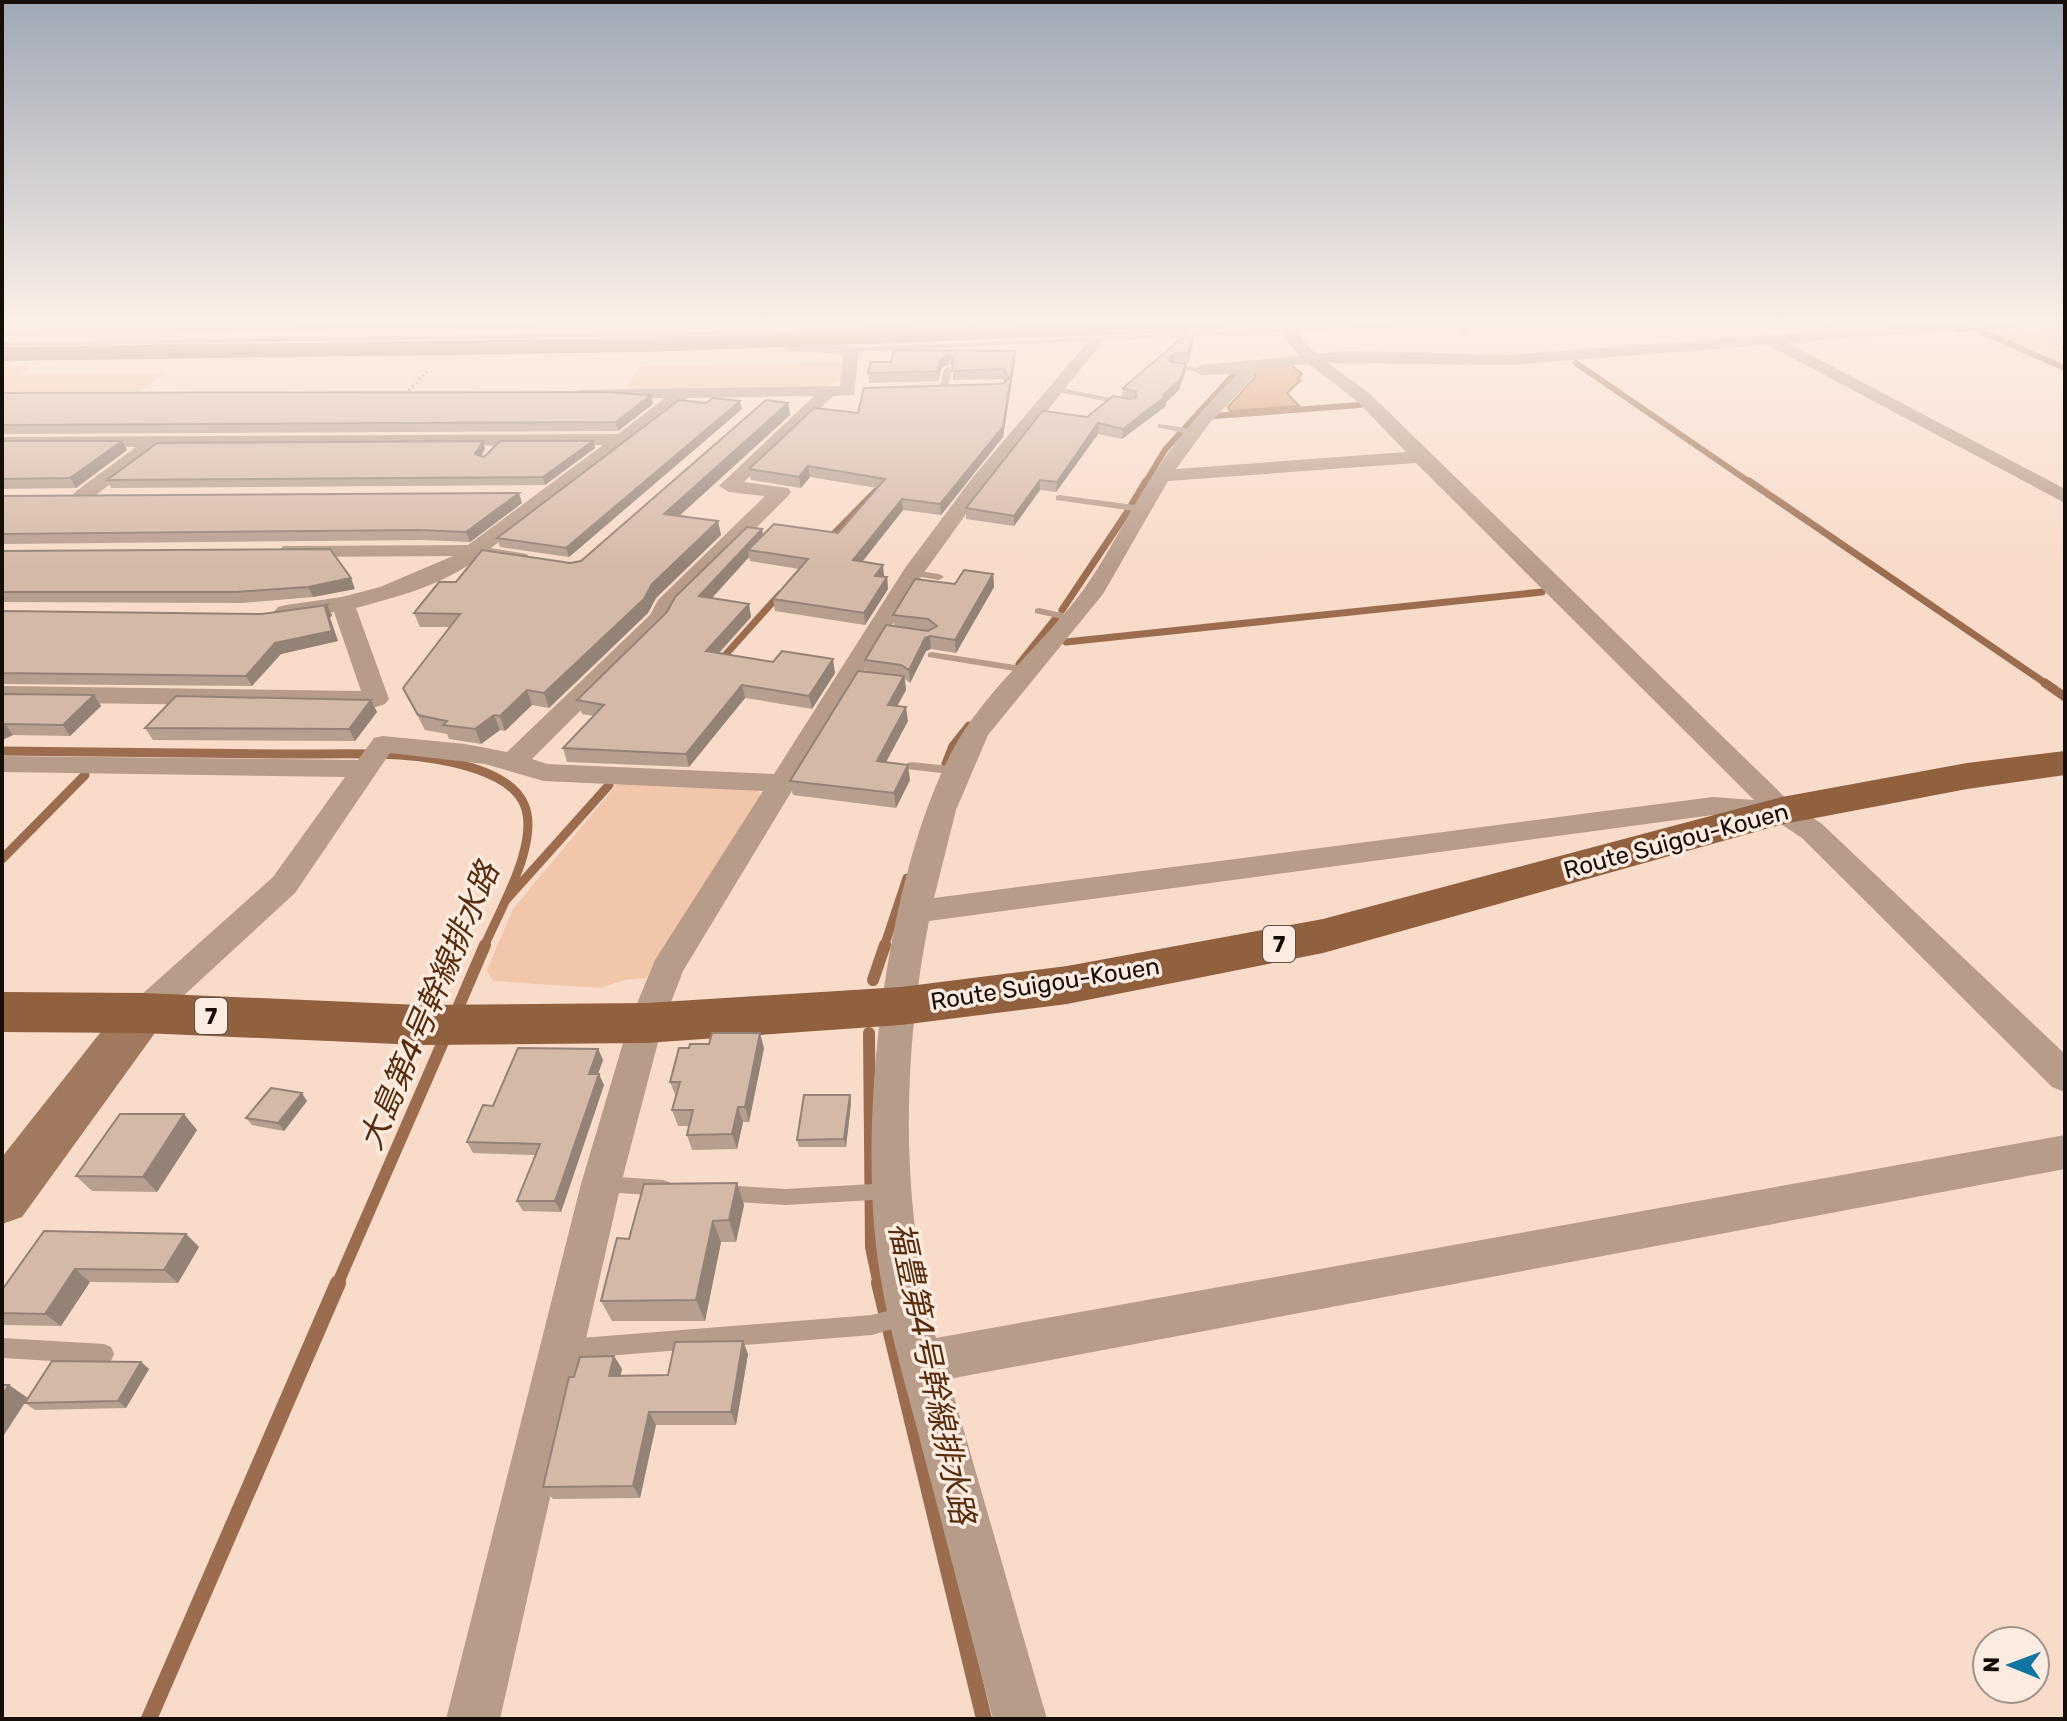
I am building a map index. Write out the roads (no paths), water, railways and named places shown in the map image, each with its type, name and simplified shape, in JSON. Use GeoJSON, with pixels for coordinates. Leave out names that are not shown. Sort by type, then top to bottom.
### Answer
{"type":"FeatureCollection","features":[{"type":"Feature","properties":{"kind":"main road","name":"Route Suigou-Kouen"},"geometry":{"type":"LineString","coordinates":[[2,1012],[143,1013],[420,1025],[646,1023],[901,1006],[1067,985],[1323,936],[1782,811],[1967,776],[2065,763]]}},
{"type":"Feature","properties":{"kind":"street"},"geometry":{"type":"LineString","coordinates":[[362,441],[398,405]]}},
{"type":"Feature","properties":{"kind":"street"},"geometry":{"type":"LineString","coordinates":[[268,614],[343,604],[426,579],[474,553],[667,405]]}},
{"type":"Feature","properties":{"kind":"street"},"geometry":{"type":"LineString","coordinates":[[751,414],[761,405]]}},
{"type":"Feature","properties":{"kind":"street"},"geometry":{"type":"LineString","coordinates":[[514,761],[660,618],[666,605],[781,492],[729,486],[829,405]]}},
{"type":"Feature","properties":{"kind":"street"},"geometry":{"type":"LineString","coordinates":[[473,1719],[601,1184],[646,1023],[667,969],[780,783],[883,632],[913,573],[980,481],[1043,405]]}},
{"type":"Feature","properties":{"kind":"street"},"geometry":{"type":"LineString","coordinates":[[1020,1719],[923,1362],[894,1319],[896,1242],[881,1191],[892,1121],[901,1006],[929,849],[964,754],[1027,670],[1094,591],[1162,476],[1193,432],[1218,405]]}},
{"type":"Feature","properties":{"kind":"street"},"geometry":{"type":"LineString","coordinates":[[1369,405],[1782,811],[1812,831],[2065,1077]]}},
{"type":"Feature","properties":{"kind":"street"},"geometry":{"type":"LineString","coordinates":[[1893,405],[2065,497]]}},
{"type":"Feature","properties":{"kind":"street"},"geometry":{"type":"LineString","coordinates":[[2,442],[362,441],[497,445],[623,439]]}},
{"type":"Feature","properties":{"kind":"street"},"geometry":{"type":"LineString","coordinates":[[113,496],[74,496],[156,441]]}},
{"type":"Feature","properties":{"kind":"street"},"geometry":{"type":"LineString","coordinates":[[1162,476],[1420,457]]}},
{"type":"Feature","properties":{"kind":"street"},"geometry":{"type":"LineString","coordinates":[[520,494],[551,494]]}},
{"type":"Feature","properties":{"kind":"street"},"geometry":{"type":"LineString","coordinates":[[270,551],[474,553],[546,563]]}},
{"type":"Feature","properties":{"kind":"street"},"geometry":{"type":"LineString","coordinates":[[2,694],[376,699],[343,604]]}},
{"type":"Feature","properties":{"kind":"street"},"geometry":{"type":"LineString","coordinates":[[2,1199],[143,1013],[284,885],[383,744],[444,748],[514,761],[544,772],[780,783]]}},
{"type":"Feature","properties":{"kind":"street"},"geometry":{"type":"LineString","coordinates":[[2,764],[371,761]]}},
{"type":"Feature","properties":{"kind":"street"},"geometry":{"type":"LineString","coordinates":[[916,912],[1713,806],[1782,811]]}},
{"type":"Feature","properties":{"kind":"street"},"geometry":{"type":"LineString","coordinates":[[923,1362],[2065,1152]]}},
{"type":"Feature","properties":{"kind":"lane"},"geometry":{"type":"LineString","coordinates":[[1161,426],[1193,432]]}},
{"type":"Feature","properties":{"kind":"lane"},"geometry":{"type":"LineString","coordinates":[[1059,498],[1142,509]]}},
{"type":"Feature","properties":{"kind":"lane"},"geometry":{"type":"LineString","coordinates":[[913,573],[939,577]]}},
{"type":"Feature","properties":{"kind":"lane"},"geometry":{"type":"LineString","coordinates":[[1039,611],[1071,618]]}},
{"type":"Feature","properties":{"kind":"lane"},"geometry":{"type":"LineString","coordinates":[[932,655],[1027,670]]}},
{"type":"Feature","properties":{"kind":"lane"},"geometry":{"type":"LineString","coordinates":[[912,766],[958,771]]}},
{"type":"Feature","properties":{"kind":"lane"},"geometry":{"type":"LineString","coordinates":[[601,1184],[678,1189]]}},
{"type":"Feature","properties":{"kind":"lane"},"geometry":{"type":"LineString","coordinates":[[708,1192],[785,1197],[881,1191]]}},
{"type":"Feature","properties":{"kind":"lane"},"geometry":{"type":"LineString","coordinates":[[562,1350],[894,1319]]}},
{"type":"Feature","properties":{"kind":"lane"},"geometry":{"type":"LineString","coordinates":[[2,1348],[104,1354]]}},
{"type":"Feature","properties":{"kind":"waterway"},"geometry":{"type":"LineString","coordinates":[[1185,428],[1206,405]]}},
{"type":"Feature","properties":{"kind":"waterway"},"geometry":{"type":"LineString","coordinates":[[1214,416],[1356,405]]}},
{"type":"Feature","properties":{"kind":"waterway"},"geometry":{"type":"LineString","coordinates":[[1638,405],[1751,483]]}},
{"type":"Feature","properties":{"kind":"waterway"},"geometry":{"type":"LineString","coordinates":[[1145,483],[1165,450],[1181,432]]}},
{"type":"Feature","properties":{"kind":"waterway"},"geometry":{"type":"LineString","coordinates":[[828,540],[886,481]]}},
{"type":"Feature","properties":{"kind":"waterway"},"geometry":{"type":"LineString","coordinates":[[1132,504],[1146,481]]}},
{"type":"Feature","properties":{"kind":"waterway"},"geometry":{"type":"LineString","coordinates":[[1749,481],[2048,685]]}},
{"type":"Feature","properties":{"kind":"waterway"},"geometry":{"type":"LineString","coordinates":[[1062,610],[1128,511]]}},
{"type":"Feature","properties":{"kind":"waterway"},"geometry":{"type":"LineString","coordinates":[[1066,642],[1542,592]]}},
{"type":"Feature","properties":{"kind":"waterway"},"geometry":{"type":"LineString","coordinates":[[719,662],[780,594]]}},
{"type":"Feature","properties":{"kind":"waterway"},"geometry":{"type":"LineString","coordinates":[[1019,664],[1056,618]]}},
{"type":"Feature","properties":{"kind":"waterway"},"geometry":{"type":"LineString","coordinates":[[2045,683],[2065,697]]}},
{"type":"Feature","properties":{"kind":"waterway"},"geometry":{"type":"LineString","coordinates":[[946,764],[953,746],[969,726]]}},
{"type":"Feature","properties":{"kind":"waterway","name":"大島第4号幹線排水路"},"geometry":{"type":"LineString","coordinates":[[2,751],[403,755],[452,762],[483,771],[516,792],[524,804],[528,820],[523,856],[484,947]]}},
{"type":"Feature","properties":{"kind":"waterway"},"geometry":{"type":"LineString","coordinates":[[2,859],[85,775]]}},
{"type":"Feature","properties":{"kind":"waterway"},"geometry":{"type":"LineString","coordinates":[[506,900],[609,785]]}},
{"type":"Feature","properties":{"kind":"waterway"},"geometry":{"type":"LineString","coordinates":[[884,947],[907,878]]}},
{"type":"Feature","properties":{"kind":"waterway","name":"大島第4号幹線排水路"},"geometry":{"type":"LineString","coordinates":[[454,1017],[485,945]]}},
{"type":"Feature","properties":{"kind":"waterway"},"geometry":{"type":"LineString","coordinates":[[873,980],[885,945]]}},
{"type":"Feature","properties":{"kind":"waterway","name":"福豊第4号幹線排水路"},"geometry":{"type":"LineString","coordinates":[[869,1033],[871,1247],[879,1285]]}},
{"type":"Feature","properties":{"kind":"waterway","name":"大島第4号幹線排水路"},"geometry":{"type":"LineString","coordinates":[[337,1285],[446,1035]]}},
{"type":"Feature","properties":{"kind":"waterway","name":"大島第4号幹線排水路"},"geometry":{"type":"LineString","coordinates":[[149,1719],[338,1283]]}},
{"type":"Feature","properties":{"kind":"waterway","name":"福豊第4号幹線排水路"},"geometry":{"type":"LineString","coordinates":[[879,1283],[984,1719]]}}]}
